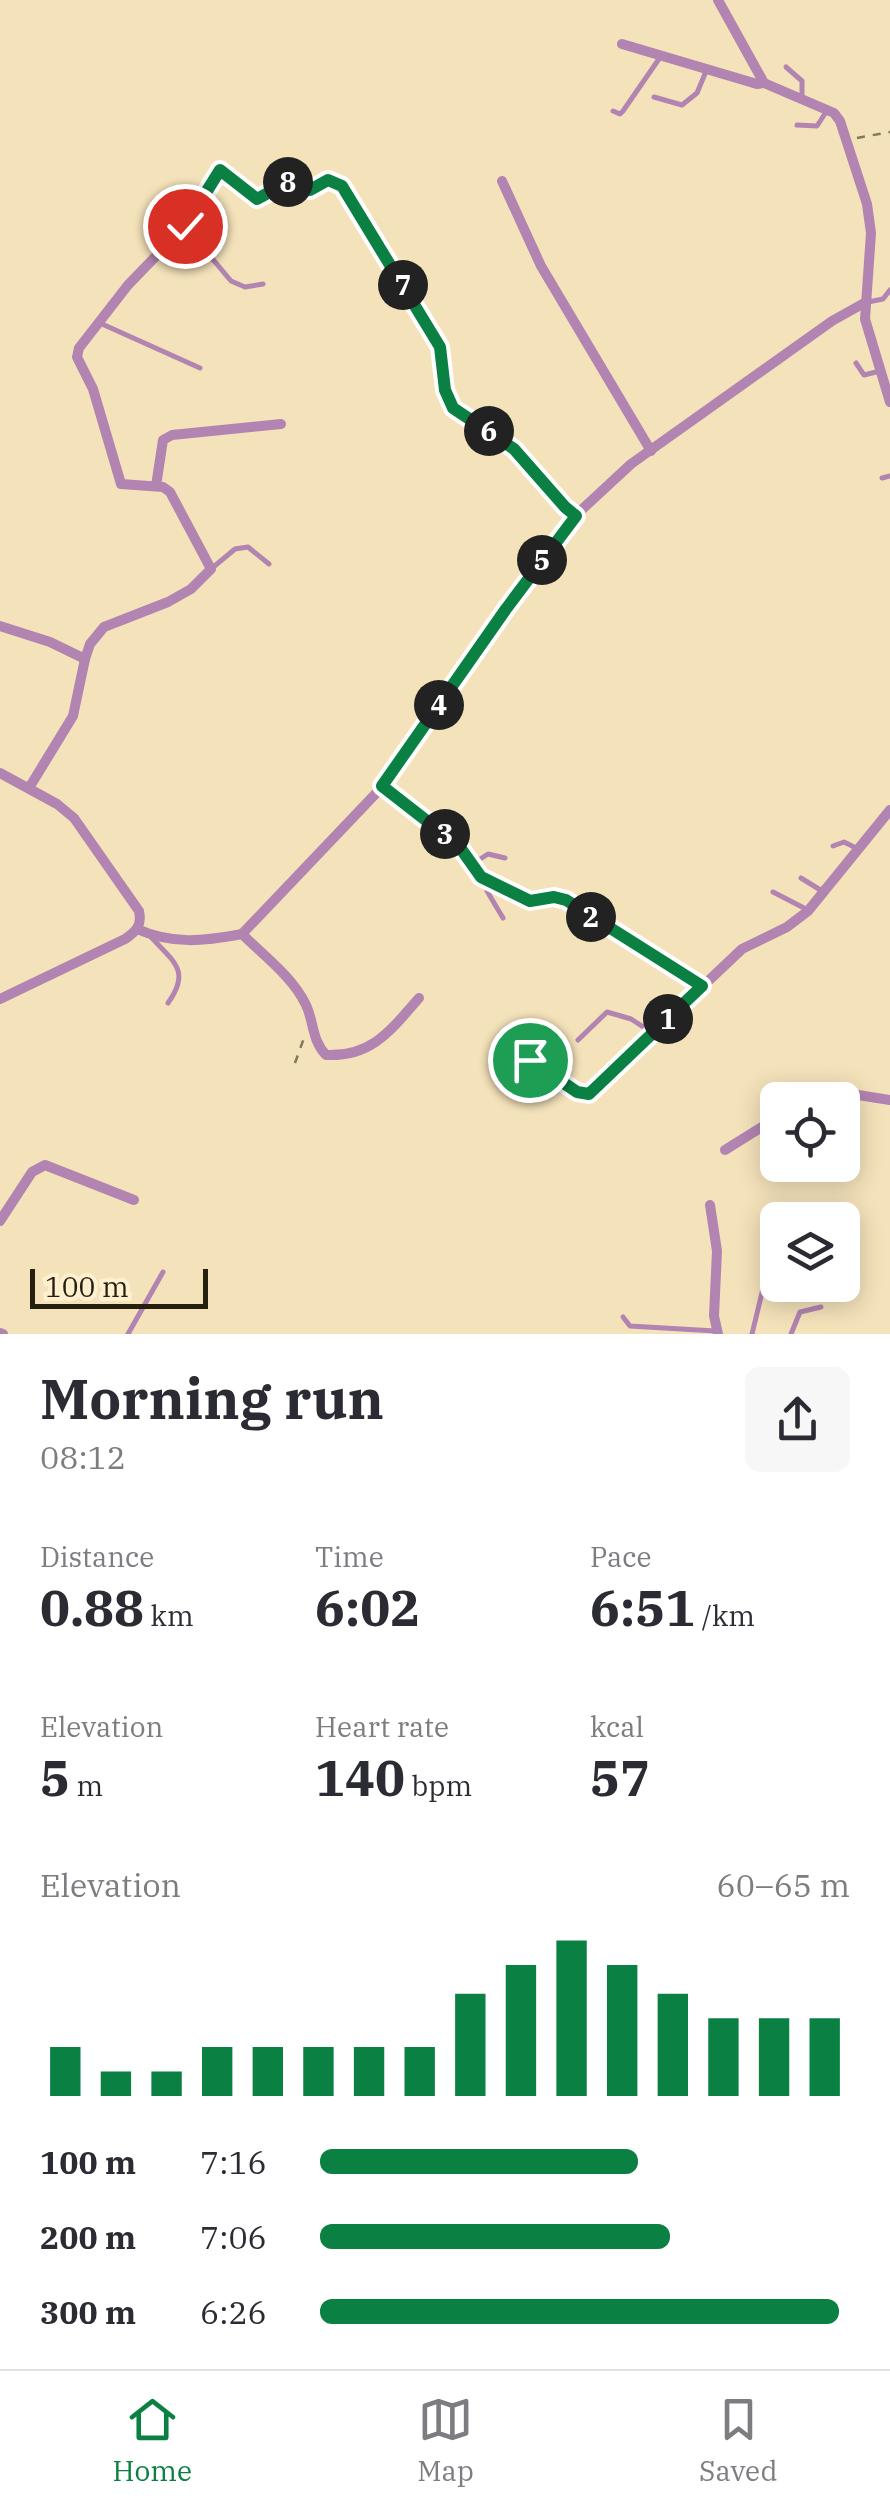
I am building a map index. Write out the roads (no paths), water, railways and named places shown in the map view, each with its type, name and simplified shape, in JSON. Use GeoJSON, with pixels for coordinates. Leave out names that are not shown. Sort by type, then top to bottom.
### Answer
{"type":"FeatureCollection","features":[{"type":"Feature","properties":{"kind":"street"},"geometry":{"type":"LineString","coordinates":[[718,0],[764,83]]}},
{"type":"Feature","properties":{"kind":"street"},"geometry":{"type":"LineString","coordinates":[[622,44],[764,83],[827,110],[840,121],[868,204],[871,233],[865,319],[890,402]]}},
{"type":"Feature","properties":{"kind":"street"},"geometry":{"type":"LineString","coordinates":[[29,788],[72,716],[90,644],[104,627],[168,602],[191,589],[211,569],[170,492],[156,486],[120,484],[93,390],[78,366],[79,348],[128,285],[185,226],[220,170],[257,199],[292,180],[310,190],[328,180],[342,186],[440,347],[445,390],[453,408],[514,449],[576,516]]}},
{"type":"Feature","properties":{"kind":"street"},"geometry":{"type":"LineString","coordinates":[[502,180],[541,266],[651,450]]}},
{"type":"Feature","properties":{"kind":"street"},"geometry":{"type":"LineString","coordinates":[[0,999],[143,932],[182,942],[242,934],[382,786],[576,516],[651,450],[832,321],[866,302]]}},
{"type":"Feature","properties":{"kind":"street"},"geometry":{"type":"LineString","coordinates":[[156,486],[163,440],[281,424]]}},
{"type":"Feature","properties":{"kind":"street"},"geometry":{"type":"LineString","coordinates":[[0,626],[50,642],[85,659]]}},
{"type":"Feature","properties":{"kind":"street"},"geometry":{"type":"LineString","coordinates":[[0,773],[57,804],[74,818],[139,911],[143,932]]}},
{"type":"Feature","properties":{"kind":"street"},"geometry":{"type":"LineString","coordinates":[[382,786],[459,846],[481,877],[530,901],[554,897],[566,900],[702,986]]}},
{"type":"Feature","properties":{"kind":"street"},"geometry":{"type":"LineString","coordinates":[[520,1066],[532,1060],[577,1092],[589,1094],[742,949],[808,911],[890,810]]}},
{"type":"Feature","properties":{"kind":"street"},"geometry":{"type":"LineString","coordinates":[[242,934],[285,977],[305,1004],[318,1046],[326,1055],[357,1054],[376,1042],[419,998]]}},
{"type":"Feature","properties":{"kind":"street"},"geometry":{"type":"LineString","coordinates":[[860,1095],[890,1100]]}},
{"type":"Feature","properties":{"kind":"street"},"geometry":{"type":"LineString","coordinates":[[725,1150],[760,1128]]}},
{"type":"Feature","properties":{"kind":"street"},"geometry":{"type":"LineString","coordinates":[[0,1221],[32,1172],[45,1165],[134,1200]]}},
{"type":"Feature","properties":{"kind":"street"},"geometry":{"type":"LineString","coordinates":[[710,1205],[718,1252],[716,1333]]}},
{"type":"Feature","properties":{"kind":"lane"},"geometry":{"type":"LineString","coordinates":[[614,111],[623,111],[661,56]]}},
{"type":"Feature","properties":{"kind":"lane"},"geometry":{"type":"LineString","coordinates":[[786,67],[802,81],[802,99]]}},
{"type":"Feature","properties":{"kind":"lane"},"geometry":{"type":"LineString","coordinates":[[654,97],[682,105],[697,93],[706,69]]}},
{"type":"Feature","properties":{"kind":"lane"},"geometry":{"type":"LineString","coordinates":[[797,125],[817,126],[827,110]]}},
{"type":"Feature","properties":{"kind":"lane"},"geometry":{"type":"LineString","coordinates":[[185,226],[232,281],[245,287],[263,284]]}},
{"type":"Feature","properties":{"kind":"lane"},"geometry":{"type":"LineString","coordinates":[[866,302],[883,298],[890,290]]}},
{"type":"Feature","properties":{"kind":"lane"},"geometry":{"type":"LineString","coordinates":[[99,322],[200,368]]}},
{"type":"Feature","properties":{"kind":"lane"},"geometry":{"type":"LineString","coordinates":[[856,363],[864,375],[880,372]]}},
{"type":"Feature","properties":{"kind":"lane"},"geometry":{"type":"LineString","coordinates":[[211,569],[235,548],[248,547],[269,564]]}},
{"type":"Feature","properties":{"kind":"lane"},"geometry":{"type":"LineString","coordinates":[[833,846],[844,842],[858,850]]}},
{"type":"Feature","properties":{"kind":"lane"},"geometry":{"type":"LineString","coordinates":[[472,864],[488,854],[505,858]]}},
{"type":"Feature","properties":{"kind":"lane"},"geometry":{"type":"LineString","coordinates":[[801,878],[824,892]]}},
{"type":"Feature","properties":{"kind":"lane"},"geometry":{"type":"LineString","coordinates":[[489,881],[487,890],[503,918]]}},
{"type":"Feature","properties":{"kind":"lane"},"geometry":{"type":"LineString","coordinates":[[773,892],[808,911]]}},
{"type":"Feature","properties":{"kind":"lane"},"geometry":{"type":"LineString","coordinates":[[143,932],[174,962],[182,976],[168,1003]]}},
{"type":"Feature","properties":{"kind":"lane"},"geometry":{"type":"LineString","coordinates":[[578,1040],[607,1012],[631,1018],[653,1034]]}},
{"type":"Feature","properties":{"kind":"lane"},"geometry":{"type":"LineString","coordinates":[[128,1334],[163,1272]]}},
{"type":"Feature","properties":{"kind":"lane"},"geometry":{"type":"LineString","coordinates":[[752,1334],[760,1301]]}},
{"type":"Feature","properties":{"kind":"lane"},"geometry":{"type":"LineString","coordinates":[[791,1334],[800,1312],[821,1307]]}},
{"type":"Feature","properties":{"kind":"lane"},"geometry":{"type":"LineString","coordinates":[[623,1316],[630,1326],[716,1333]]}}]}
